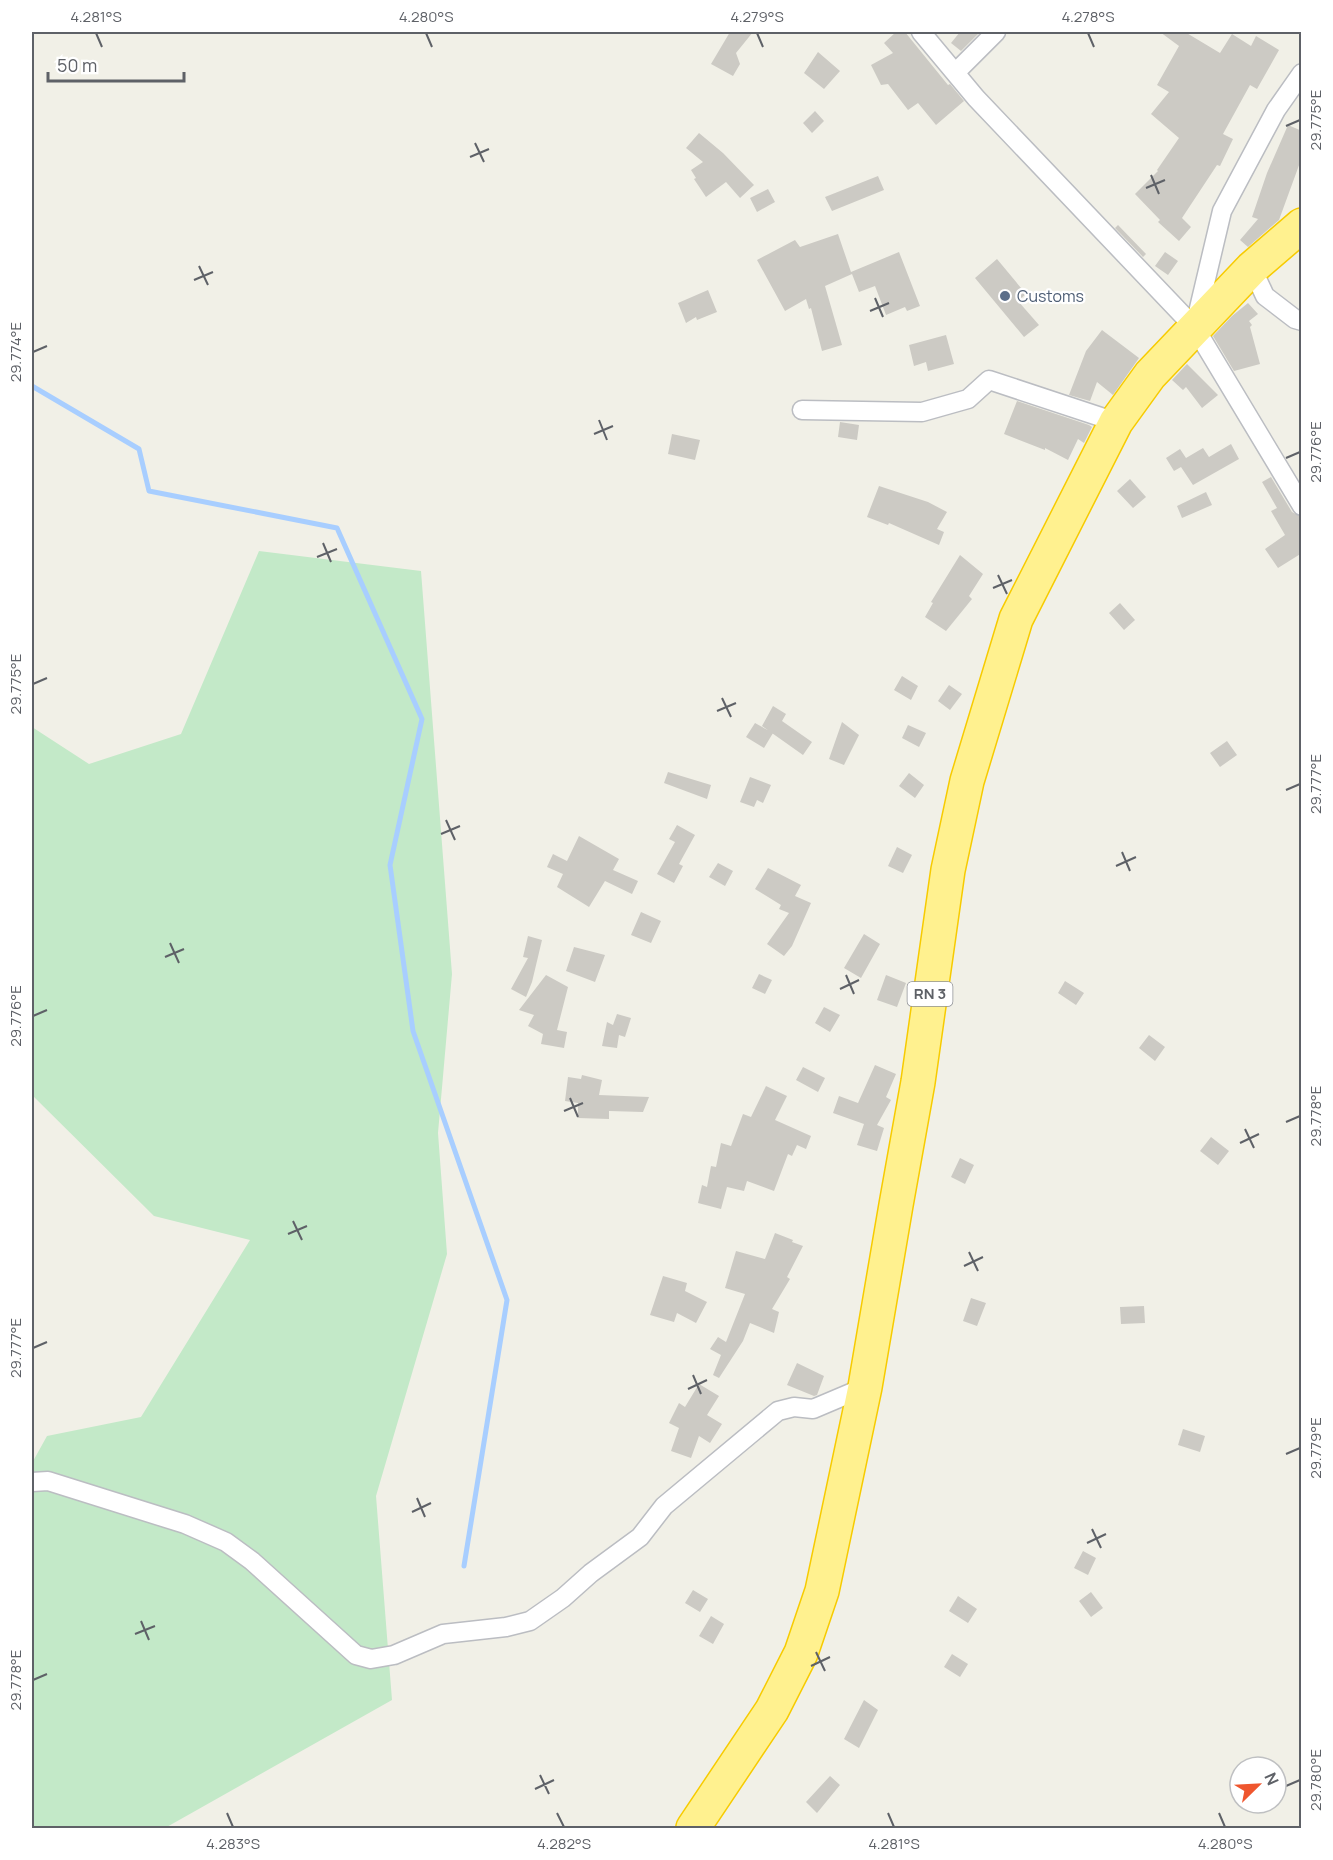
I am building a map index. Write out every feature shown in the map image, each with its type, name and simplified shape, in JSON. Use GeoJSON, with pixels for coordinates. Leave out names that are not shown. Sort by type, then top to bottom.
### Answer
{"type":"FeatureCollection","features":[{"type":"Feature","properties":{"kind":"highway","name":"RN 3"},"geometry":{"type":"LineString","coordinates":[[693,1828],[772,1710],[801,1653],[822,1591],[865,1387],[918,1082],[948,870],[967,781],[1016,619],[1116,422],[1150,375],[1252,268],[1302,225]]}},
{"type":"Feature","properties":{"kind":"street"},"geometry":{"type":"LineString","coordinates":[[921,32],[976,98],[1195,328],[1302,506]]}},
{"type":"Feature","properties":{"kind":"street"},"geometry":{"type":"LineString","coordinates":[[956,72],[996,32]]}},
{"type":"Feature","properties":{"kind":"street"},"geometry":{"type":"LineString","coordinates":[[1195,328],[1222,211],[1276,110],[1302,73]]}},
{"type":"Feature","properties":{"kind":"street"},"geometry":{"type":"LineString","coordinates":[[1252,268],[1265,296],[1295,319],[1302,321]]}},
{"type":"Feature","properties":{"kind":"street"},"geometry":{"type":"LineString","coordinates":[[802,410],[922,412],[968,399],[989,380],[1116,422]]}},
{"type":"Feature","properties":{"kind":"street"},"geometry":{"type":"LineString","coordinates":[[32,1482],[48,1481],[185,1524],[226,1542],[252,1561],[356,1655],[371,1659],[394,1655],[443,1635],[506,1627],[530,1621],[640,1537],[664,1506],[778,1411],[794,1407],[813,1409],[865,1387]]}},
{"type":"Feature","properties":{"kind":"green space"},"geometry":{"type":"Polygon","coordinates":[[[259,551],[421,571],[452,974],[438,1133],[447,1254],[376,1496],[392,1700],[165,1828],[32,1828],[32,1463],[47,1436],[141,1417],[250,1240],[154,1216],[32,1095],[32,727],[89,764],[181,734],[259,551]]]}},
{"type":"Feature","properties":{"kind":"building"},"geometry":{"type":"Polygon","coordinates":[[[730,32],[753,32],[736,53],[740,64],[733,76],[711,64],[730,32]]]}},
{"type":"Feature","properties":{"kind":"building"},"geometry":{"type":"Polygon","coordinates":[[[896,32],[905,32],[964,101],[936,125],[918,103],[908,110],[888,84],[881,85],[871,65],[893,53],[884,43],[896,32]]]}},
{"type":"Feature","properties":{"kind":"building"},"geometry":{"type":"Polygon","coordinates":[[[960,32],[980,32],[961,51],[951,43],[960,32]]]}},
{"type":"Feature","properties":{"kind":"building"},"geometry":{"type":"Polygon","coordinates":[[[1160,32],[1185,32],[1220,53],[1232,34],[1251,46],[1256,36],[1279,50],[1257,89],[1250,85],[1223,134],[1233,139],[1220,166],[1217,165],[1182,218],[1191,227],[1179,241],[1158,222],[1160,220],[1135,194],[1158,171],[1179,138],[1151,114],[1169,92],[1157,85],[1179,46],[1160,32]]]}},
{"type":"Feature","properties":{"kind":"building"},"geometry":{"type":"Polygon","coordinates":[[[818,52],[840,71],[824,89],[804,73],[818,52]]]}},
{"type":"Feature","properties":{"kind":"building"},"geometry":{"type":"Polygon","coordinates":[[[815,111],[824,121],[812,133],[803,123],[815,111]]]}},
{"type":"Feature","properties":{"kind":"building"},"geometry":{"type":"Polygon","coordinates":[[[1288,125],[1302,131],[1302,157],[1279,220],[1248,247],[1240,240],[1258,219],[1252,217],[1267,173],[1288,125]]]}},
{"type":"Feature","properties":{"kind":"building"},"geometry":{"type":"Polygon","coordinates":[[[699,133],[723,153],[754,185],[740,198],[726,182],[706,197],[694,179],[696,178],[691,170],[703,162],[686,148],[699,133]]]}},
{"type":"Feature","properties":{"kind":"building"},"geometry":{"type":"Polygon","coordinates":[[[878,176],[884,190],[832,211],[825,197],[878,176]]]}},
{"type":"Feature","properties":{"kind":"building"},"geometry":{"type":"Polygon","coordinates":[[[768,189],[775,202],[757,212],[750,198],[768,189]]]}},
{"type":"Feature","properties":{"kind":"building"},"geometry":{"type":"Polygon","coordinates":[[[1118,225],[1146,254],[1143,257],[1115,228],[1118,225]]]}},
{"type":"Feature","properties":{"kind":"building"},"geometry":{"type":"Polygon","coordinates":[[[838,234],[851,272],[899,252],[920,306],[907,311],[905,307],[886,315],[875,286],[859,292],[852,274],[825,286],[842,345],[822,351],[811,308],[809,309],[806,299],[785,311],[757,260],[795,240],[800,247],[838,234]]]}},
{"type":"Feature","properties":{"kind":"building"},"geometry":{"type":"Polygon","coordinates":[[[1165,252],[1178,261],[1168,275],[1155,266],[1165,252]]]}},
{"type":"Feature","properties":{"kind":"building"},"geometry":{"type":"Polygon","coordinates":[[[997,259],[1026,294],[1018,301],[1039,325],[1024,337],[975,278],[997,259]]]}},
{"type":"Feature","properties":{"kind":"building"},"geometry":{"type":"Polygon","coordinates":[[[708,290],[717,312],[697,320],[696,317],[686,323],[678,303],[708,290]]]}},
{"type":"Feature","properties":{"kind":"building"},"geometry":{"type":"Polygon","coordinates":[[[1248,303],[1258,314],[1249,321],[1252,325],[1250,327],[1260,364],[1234,371],[1213,336],[1248,303]]]}},
{"type":"Feature","properties":{"kind":"building"},"geometry":{"type":"Polygon","coordinates":[[[1102,330],[1139,358],[1113,395],[1097,382],[1090,401],[1069,395],[1086,351],[1102,330]]]}},
{"type":"Feature","properties":{"kind":"building"},"geometry":{"type":"Polygon","coordinates":[[[946,335],[954,364],[928,371],[926,362],[914,366],[909,345],[946,335]]]}},
{"type":"Feature","properties":{"kind":"building"},"geometry":{"type":"Polygon","coordinates":[[[1187,364],[1218,395],[1202,408],[1186,387],[1183,390],[1172,380],[1187,364]]]}},
{"type":"Feature","properties":{"kind":"building"},"geometry":{"type":"Polygon","coordinates":[[[1017,401],[1092,427],[1084,443],[1078,439],[1068,460],[1045,448],[1045,450],[1004,434],[1017,401]]]}},
{"type":"Feature","properties":{"kind":"building"},"geometry":{"type":"Polygon","coordinates":[[[840,422],[859,425],[857,440],[838,437],[840,422]]]}},
{"type":"Feature","properties":{"kind":"building"},"geometry":{"type":"Polygon","coordinates":[[[672,434],[700,440],[695,460],[668,454],[672,434]]]}},
{"type":"Feature","properties":{"kind":"building"},"geometry":{"type":"Polygon","coordinates":[[[1231,444],[1239,459],[1193,485],[1181,467],[1174,471],[1166,458],[1180,449],[1186,458],[1203,448],[1209,457],[1231,444]]]}},
{"type":"Feature","properties":{"kind":"building"},"geometry":{"type":"Polygon","coordinates":[[[1271,477],[1292,512],[1302,517],[1302,553],[1278,568],[1265,549],[1285,535],[1271,511],[1277,508],[1262,482],[1271,477]]]}},
{"type":"Feature","properties":{"kind":"building"},"geometry":{"type":"Polygon","coordinates":[[[1130,479],[1146,497],[1133,508],[1117,491],[1130,479]]]}},
{"type":"Feature","properties":{"kind":"building"},"geometry":{"type":"Polygon","coordinates":[[[879,486],[928,502],[947,512],[937,529],[944,532],[939,545],[889,523],[888,525],[867,517],[879,486]]]}},
{"type":"Feature","properties":{"kind":"building"},"geometry":{"type":"Polygon","coordinates":[[[1206,492],[1212,505],[1182,518],[1177,506],[1206,492]]]}},
{"type":"Feature","properties":{"kind":"building"},"geometry":{"type":"Polygon","coordinates":[[[960,555],[983,574],[969,596],[972,599],[946,631],[925,617],[933,603],[931,602],[960,555]]]}},
{"type":"Feature","properties":{"kind":"building"},"geometry":{"type":"Polygon","coordinates":[[[1120,603],[1135,620],[1124,630],[1109,613],[1120,603]]]}},
{"type":"Feature","properties":{"kind":"building"},"geometry":{"type":"Polygon","coordinates":[[[902,676],[918,686],[911,700],[894,690],[902,676]]]}},
{"type":"Feature","properties":{"kind":"building"},"geometry":{"type":"Polygon","coordinates":[[[949,685],[962,694],[950,710],[938,701],[949,685]]]}},
{"type":"Feature","properties":{"kind":"building"},"geometry":{"type":"Polygon","coordinates":[[[773,706],[786,714],[782,721],[812,742],[803,755],[762,726],[773,706]]]}},
{"type":"Feature","properties":{"kind":"building"},"geometry":{"type":"Polygon","coordinates":[[[842,722],[859,735],[844,765],[829,759],[842,722]]]}},
{"type":"Feature","properties":{"kind":"building"},"geometry":{"type":"Polygon","coordinates":[[[755,723],[773,733],[764,748],[746,737],[755,723]]]}},
{"type":"Feature","properties":{"kind":"building"},"geometry":{"type":"Polygon","coordinates":[[[908,725],[926,733],[919,747],[902,738],[908,725]]]}},
{"type":"Feature","properties":{"kind":"building"},"geometry":{"type":"Polygon","coordinates":[[[1227,741],[1237,755],[1220,767],[1210,753],[1227,741]]]}},
{"type":"Feature","properties":{"kind":"building"},"geometry":{"type":"Polygon","coordinates":[[[668,772],[711,785],[707,799],[664,783],[668,772]]]}},
{"type":"Feature","properties":{"kind":"building"},"geometry":{"type":"Polygon","coordinates":[[[909,773],[924,785],[915,798],[899,786],[909,773]]]}},
{"type":"Feature","properties":{"kind":"building"},"geometry":{"type":"Polygon","coordinates":[[[750,777],[771,785],[763,803],[757,800],[754,807],[740,802],[750,777]]]}},
{"type":"Feature","properties":{"kind":"building"},"geometry":{"type":"Polygon","coordinates":[[[677,825],[695,835],[679,864],[683,866],[674,883],[657,874],[675,842],[669,839],[677,825]]]}},
{"type":"Feature","properties":{"kind":"building"},"geometry":{"type":"Polygon","coordinates":[[[579,836],[619,859],[613,870],[638,881],[632,894],[605,881],[589,907],[557,887],[563,874],[547,867],[553,854],[567,861],[579,836]]]}},
{"type":"Feature","properties":{"kind":"building"},"geometry":{"type":"Polygon","coordinates":[[[897,847],[912,855],[903,873],[888,866],[897,847]]]}},
{"type":"Feature","properties":{"kind":"building"},"geometry":{"type":"Polygon","coordinates":[[[718,863],[733,871],[725,886],[709,877],[718,863]]]}},
{"type":"Feature","properties":{"kind":"building"},"geometry":{"type":"Polygon","coordinates":[[[768,868],[801,885],[795,896],[811,903],[792,946],[784,956],[767,944],[789,913],[779,909],[781,905],[755,889],[768,868]]]}},
{"type":"Feature","properties":{"kind":"building"},"geometry":{"type":"Polygon","coordinates":[[[641,912],[661,921],[651,943],[631,935],[641,912]]]}},
{"type":"Feature","properties":{"kind":"building"},"geometry":{"type":"Polygon","coordinates":[[[864,934],[880,944],[861,978],[844,968],[864,934]]]}},
{"type":"Feature","properties":{"kind":"building"},"geometry":{"type":"Polygon","coordinates":[[[528,936],[542,940],[526,997],[511,989],[528,958],[523,957],[528,936]]]}},
{"type":"Feature","properties":{"kind":"building"},"geometry":{"type":"Polygon","coordinates":[[[574,947],[605,955],[595,982],[566,971],[574,947]]]}},
{"type":"Feature","properties":{"kind":"building"},"geometry":{"type":"Polygon","coordinates":[[[759,974],[772,980],[765,994],[752,988],[759,974]]]}},
{"type":"Feature","properties":{"kind":"building"},"geometry":{"type":"Polygon","coordinates":[[[546,975],[568,987],[557,1030],[567,1032],[564,1048],[541,1044],[543,1034],[528,1026],[534,1015],[519,1010],[546,975]]]}},
{"type":"Feature","properties":{"kind":"building"},"geometry":{"type":"Polygon","coordinates":[[[886,975],[906,983],[897,1007],[877,1000],[886,975]]]}},
{"type":"Feature","properties":{"kind":"building"},"geometry":{"type":"Polygon","coordinates":[[[1065,981],[1084,993],[1076,1005],[1058,993],[1065,981]]]}},
{"type":"Feature","properties":{"kind":"building"},"geometry":{"type":"Polygon","coordinates":[[[824,1007],[840,1015],[830,1032],[815,1023],[824,1007]]]}},
{"type":"Feature","properties":{"kind":"building"},"geometry":{"type":"Polygon","coordinates":[[[617,1014],[631,1018],[625,1037],[619,1035],[617,1048],[602,1046],[607,1022],[613,1025],[617,1014]]]}},
{"type":"Feature","properties":{"kind":"building"},"geometry":{"type":"Polygon","coordinates":[[[1149,1035],[1165,1047],[1155,1061],[1139,1048],[1149,1035]]]}},
{"type":"Feature","properties":{"kind":"building"},"geometry":{"type":"Polygon","coordinates":[[[875,1065],[896,1074],[886,1097],[891,1100],[877,1125],[884,1128],[877,1151],[857,1145],[864,1124],[833,1113],[839,1096],[858,1103],[875,1065]]]}},
{"type":"Feature","properties":{"kind":"building"},"geometry":{"type":"Polygon","coordinates":[[[803,1067],[825,1078],[818,1092],[796,1080],[803,1067]]]}},
{"type":"Feature","properties":{"kind":"building"},"geometry":{"type":"Polygon","coordinates":[[[582,1075],[602,1080],[599,1095],[649,1097],[643,1112],[609,1111],[609,1119],[578,1118],[578,1103],[565,1101],[568,1077],[581,1079],[582,1075]]]}},
{"type":"Feature","properties":{"kind":"building"},"geometry":{"type":"Polygon","coordinates":[[[766,1086],[787,1096],[775,1120],[811,1136],[806,1149],[797,1145],[792,1156],[788,1154],[774,1191],[747,1181],[744,1191],[727,1187],[721,1209],[698,1203],[702,1185],[707,1187],[711,1166],[716,1167],[721,1143],[731,1146],[743,1114],[751,1117],[766,1086]]]}},
{"type":"Feature","properties":{"kind":"building"},"geometry":{"type":"Polygon","coordinates":[[[1211,1137],[1229,1151],[1218,1165],[1200,1151],[1211,1137]]]}},
{"type":"Feature","properties":{"kind":"building"},"geometry":{"type":"Polygon","coordinates":[[[960,1158],[974,1165],[965,1184],[951,1177],[960,1158]]]}},
{"type":"Feature","properties":{"kind":"building"},"geometry":{"type":"Polygon","coordinates":[[[775,1233],[803,1246],[787,1277],[790,1279],[772,1309],[779,1312],[774,1333],[750,1323],[743,1341],[719,1378],[713,1375],[721,1355],[710,1349],[718,1337],[726,1342],[745,1294],[725,1288],[736,1251],[765,1259],[775,1233]]]}},
{"type":"Feature","properties":{"kind":"building"},"geometry":{"type":"Polygon","coordinates":[[[663,1276],[687,1283],[685,1291],[707,1302],[696,1323],[677,1313],[674,1322],[650,1315],[663,1276]]]}},
{"type":"Feature","properties":{"kind":"building"},"geometry":{"type":"Polygon","coordinates":[[[971,1298],[986,1303],[977,1326],[963,1321],[971,1298]]]}},
{"type":"Feature","properties":{"kind":"building"},"geometry":{"type":"Polygon","coordinates":[[[1144,1306],[1145,1323],[1121,1324],[1120,1307],[1144,1306]]]}},
{"type":"Feature","properties":{"kind":"building"},"geometry":{"type":"Polygon","coordinates":[[[797,1363],[824,1376],[817,1395],[814,1396],[787,1385],[797,1363]]]}},
{"type":"Feature","properties":{"kind":"building"},"geometry":{"type":"Polygon","coordinates":[[[699,1384],[719,1396],[707,1415],[722,1424],[710,1443],[699,1436],[691,1458],[671,1451],[679,1428],[669,1423],[679,1403],[685,1407],[699,1384]]]}},
{"type":"Feature","properties":{"kind":"building"},"geometry":{"type":"Polygon","coordinates":[[[1183,1429],[1205,1436],[1200,1452],[1178,1445],[1183,1429]]]}},
{"type":"Feature","properties":{"kind":"building"},"geometry":{"type":"Polygon","coordinates":[[[1083,1551],[1096,1558],[1088,1575],[1074,1568],[1083,1551]]]}},
{"type":"Feature","properties":{"kind":"building"},"geometry":{"type":"Polygon","coordinates":[[[693,1590],[708,1599],[700,1612],[685,1603],[693,1590]]]}},
{"type":"Feature","properties":{"kind":"building"},"geometry":{"type":"Polygon","coordinates":[[[1091,1592],[1103,1608],[1091,1617],[1079,1601],[1091,1592]]]}},
{"type":"Feature","properties":{"kind":"building"},"geometry":{"type":"Polygon","coordinates":[[[958,1596],[977,1609],[968,1623],[949,1611],[958,1596]]]}},
{"type":"Feature","properties":{"kind":"building"},"geometry":{"type":"Polygon","coordinates":[[[711,1616],[724,1624],[713,1644],[699,1636],[711,1616]]]}},
{"type":"Feature","properties":{"kind":"building"},"geometry":{"type":"Polygon","coordinates":[[[952,1654],[968,1664],[960,1677],[944,1667],[952,1654]]]}},
{"type":"Feature","properties":{"kind":"building"},"geometry":{"type":"Polygon","coordinates":[[[864,1700],[878,1710],[859,1748],[844,1739],[864,1700]]]}},
{"type":"Feature","properties":{"kind":"building"},"geometry":{"type":"Polygon","coordinates":[[[830,1776],[840,1785],[817,1813],[806,1802],[830,1776]]]}},
{"type":"Feature","properties":{"kind":"waterway"},"geometry":{"type":"LineString","coordinates":[[32,386],[139,449],[149,491],[337,528],[422,719],[390,865],[413,1031],[507,1300],[464,1566]]}},
{"type":"Feature","properties":{"kind":"place","name":"Customs"},"geometry":{"type":"Point","coordinates":[1005,296]}}]}
